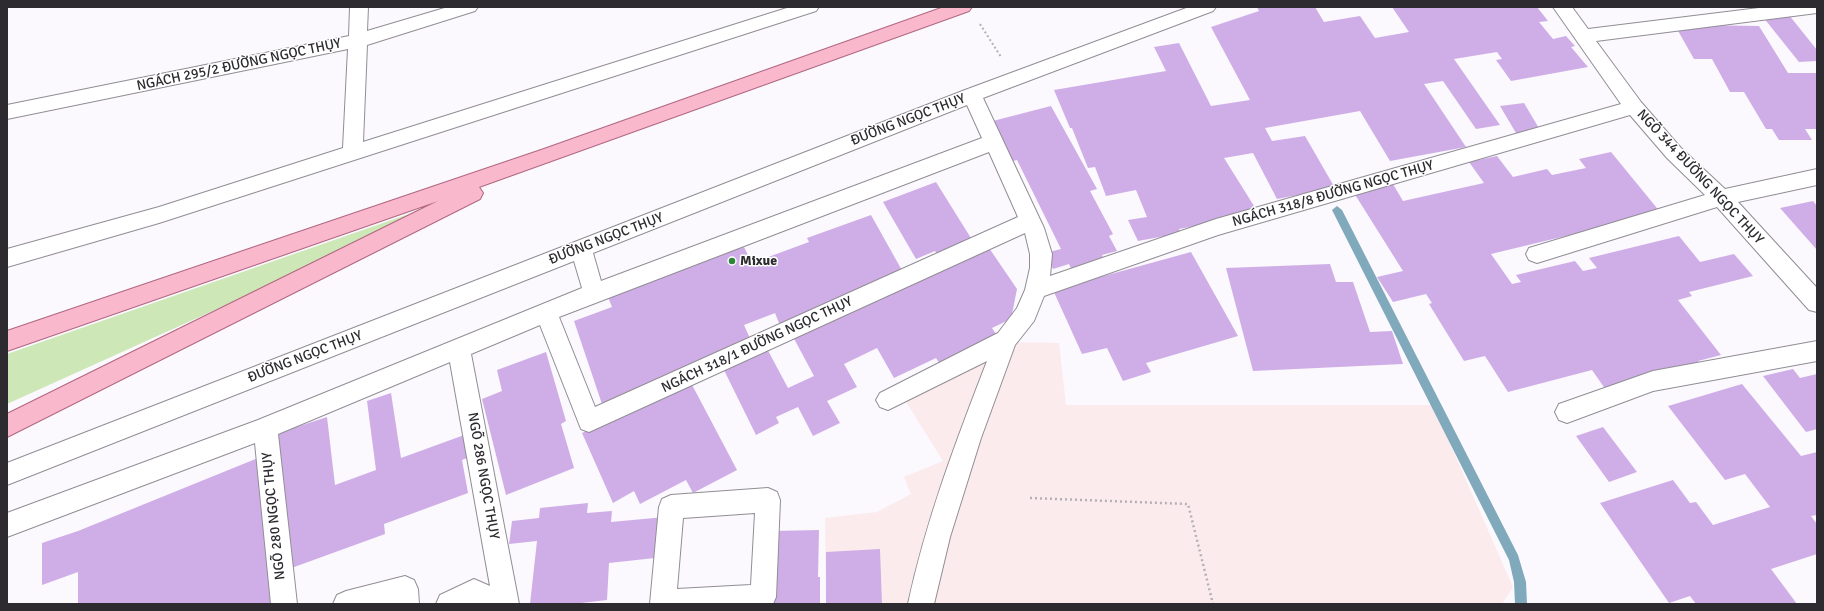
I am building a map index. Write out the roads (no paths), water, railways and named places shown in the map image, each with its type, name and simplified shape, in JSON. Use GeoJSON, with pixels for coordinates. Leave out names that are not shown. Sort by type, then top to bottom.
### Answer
{"type":"FeatureCollection","features":[{"type":"Feature","properties":{"kind":"main road"},"geometry":{"type":"LineString","coordinates":[[7,340],[551,154],[963,7]]}},
{"type":"Feature","properties":{"kind":"main road"},"geometry":{"type":"LineString","coordinates":[[7,426],[551,154]]}},
{"type":"Feature","properties":{"kind":"street"},"geometry":{"type":"LineString","coordinates":[[353,154],[359,7]]}},
{"type":"Feature","properties":{"kind":"street","name":"NGÁCH 295/2 ĐƯỜNG NGỌC THỤY"},"geometry":{"type":"LineString","coordinates":[[7,112],[357,41],[469,7]]}},
{"type":"Feature","properties":{"kind":"street"},"geometry":{"type":"LineString","coordinates":[[7,258],[159,215],[810,7]]}},
{"type":"Feature","properties":{"kind":"street","name":"ĐƯỜNG NGỌC THỤY"},"geometry":{"type":"LineString","coordinates":[[7,474],[972,95],[1207,7]]}},
{"type":"Feature","properties":{"kind":"street","name":"NGÕ 344 ĐƯỜNG NGỌC THỤY"},"geometry":{"type":"LineString","coordinates":[[1562,7],[1634,107],[1674,153],[1721,198],[1817,302]]}},
{"type":"Feature","properties":{"kind":"street"},"geometry":{"type":"LineString","coordinates":[[1584,36],[1817,7]]}},
{"type":"Feature","properties":{"kind":"street"},"geometry":{"type":"LineString","coordinates":[[921,604],[927,568],[943,511],[1006,340],[1026,314],[1036,290],[1041,268],[1041,254],[1034,228],[972,95]]}},
{"type":"Feature","properties":{"kind":"street","name":"NGÁCH 318/8 ĐƯỜNG NGỌC THỤY"},"geometry":{"type":"LineString","coordinates":[[1036,290],[1216,228],[1634,107]]}},
{"type":"Feature","properties":{"kind":"street"},"geometry":{"type":"LineString","coordinates":[[7,525],[265,428],[594,293],[994,142]]}},
{"type":"Feature","properties":{"kind":"street"},"geometry":{"type":"LineString","coordinates":[[1536,254],[1721,198],[1817,177]]}},
{"type":"Feature","properties":{"kind":"street","name":"NGÁCH 318/1 ĐƯỜNG NGỌC THỤY"},"geometry":{"type":"LineString","coordinates":[[546,313],[589,421],[1030,221]]}},
{"type":"Feature","properties":{"kind":"street"},"geometry":{"type":"LineString","coordinates":[[581,249],[594,293]]}},
{"type":"Feature","properties":{"kind":"street"},"geometry":{"type":"LineString","coordinates":[[888,400],[1006,340]]}},
{"type":"Feature","properties":{"kind":"street","name":"NGÕ 286 NGỌC THỤY"},"geometry":{"type":"LineString","coordinates":[[459,348],[506,604]]}},
{"type":"Feature","properties":{"kind":"street"},"geometry":{"type":"LineString","coordinates":[[1567,412],[1653,381],[1817,351]]}},
{"type":"Feature","properties":{"kind":"street","name":"NGÕ 280 NGỌC THỤY"},"geometry":{"type":"LineString","coordinates":[[265,428],[284,604]]}},
{"type":"Feature","properties":{"kind":"street"},"geometry":{"type":"LineString","coordinates":[[768,500],[763,597],[663,604],[671,507],[768,500]]}},
{"type":"Feature","properties":{"kind":"street"},"geometry":{"type":"LineString","coordinates":[[346,604],[405,589],[406,604]]}},
{"type":"Feature","properties":{"kind":"street"},"geometry":{"type":"LineString","coordinates":[[449,604],[474,592],[497,604]]}},
{"type":"Feature","properties":{"kind":"waterway"},"geometry":{"type":"LineString","coordinates":[[1337,210],[1514,559],[1520,582],[1521,604]]}},
{"type":"Feature","properties":{"kind":"place","name":"Mixue"},"geometry":{"type":"Point","coordinates":[732,261]}}]}
